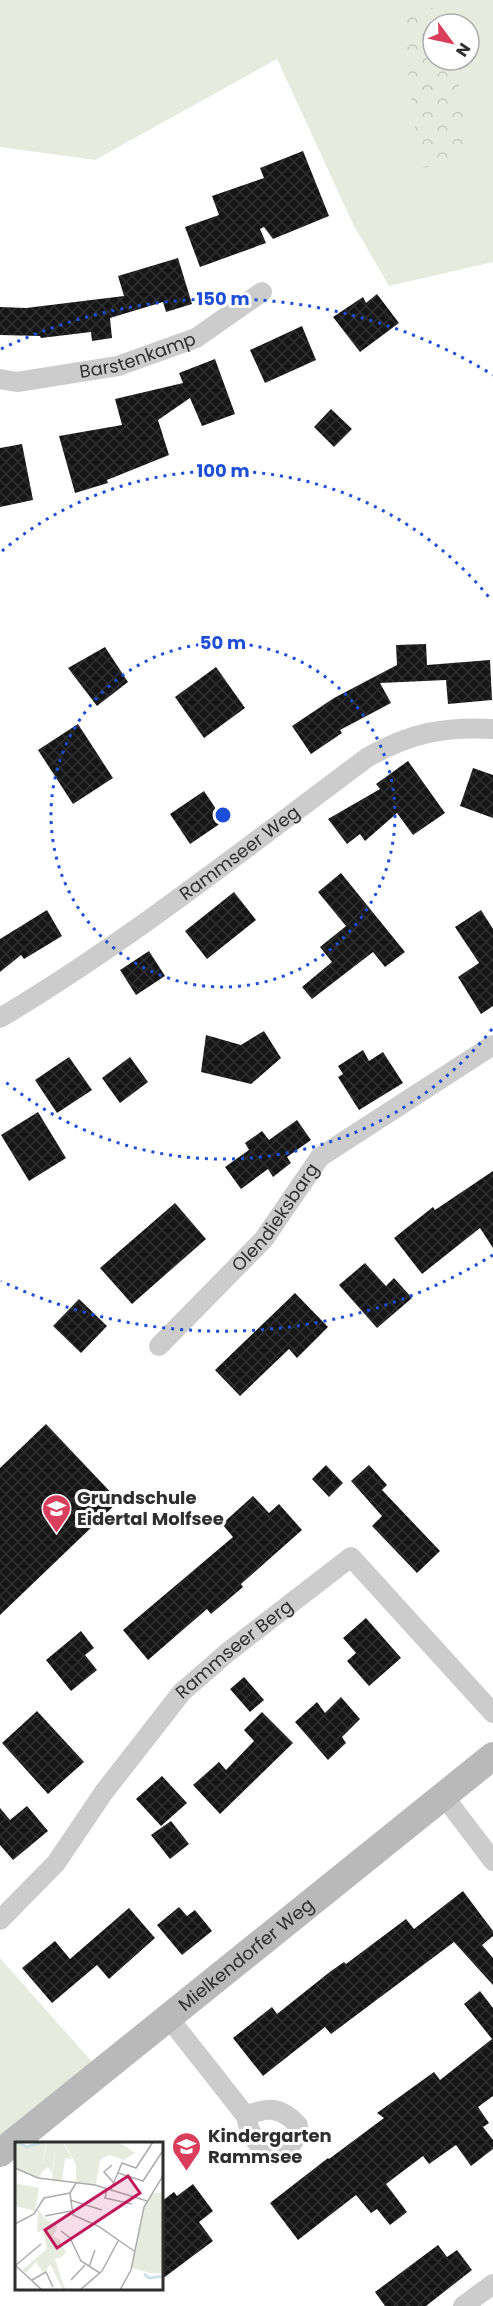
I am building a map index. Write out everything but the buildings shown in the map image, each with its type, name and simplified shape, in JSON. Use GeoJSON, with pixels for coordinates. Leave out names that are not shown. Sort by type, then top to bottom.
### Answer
{"type":"FeatureCollection","features":[{"type":"Feature","properties":{"kind":"street","name":"Barstenkamp"},"geometry":{"type":"LineString","coordinates":[[0,379],[17,382],[118,366],[196,338],[262,292]]}},
{"type":"Feature","properties":{"kind":"street","name":"Rammseer Weg"},"geometry":{"type":"LineString","coordinates":[[0,1018],[65,980],[158,914],[368,757],[391,744],[429,731],[493,729]]}},
{"type":"Feature","properties":{"kind":"street","name":"Olendieksbarg"},"geometry":{"type":"LineString","coordinates":[[159,1346],[264,1239],[320,1157],[493,1045]]}},
{"type":"Feature","properties":{"kind":"street","name":"Rammseer Berg"},"geometry":{"type":"LineString","coordinates":[[0,1920],[56,1863],[111,1783],[182,1692],[228,1652],[351,1557],[493,1713]]}},
{"type":"Feature","properties":{"kind":"street","name":"Mielkendorfer Weg"},"geometry":{"type":"LineString","coordinates":[[0,2153],[493,1755]]}},
{"type":"Feature","properties":{"kind":"street"},"geometry":{"type":"LineString","coordinates":[[443,1796],[493,1861]]}},
{"type":"Feature","properties":{"kind":"street"},"geometry":{"type":"LineString","coordinates":[[168,2017],[246,2116]]}},
{"type":"Feature","properties":{"kind":"street"},"geometry":{"type":"LineString","coordinates":[[463,2306],[493,2284]]}},
{"type":"Feature","properties":{"kind":"green space"},"geometry":{"type":"Polygon","coordinates":[[[0,0],[493,0],[493,262],[389,286],[353,224],[277,59],[95,160],[0,147],[0,0]]]}},
{"type":"Feature","properties":{"kind":"green space"},"geometry":{"type":"Polygon","coordinates":[[[449,5],[450,12],[421,12],[421,72],[457,72],[467,154],[420,169],[401,13],[449,5]]]}},
{"type":"Feature","properties":{"kind":"green space"},"geometry":{"type":"Polygon","coordinates":[[[0,1958],[94,2064],[0,2140],[0,1958]]]}},
{"type":"Feature","properties":{"kind":"place","name":"Grundschule Eidertal Molfsee"},"geometry":{"type":"Point","coordinates":[56,1534]}},
{"type":"Feature","properties":{"kind":"place","name":"Kindergarten Rammsee"},"geometry":{"type":"Point","coordinates":[187,2172]}}]}
